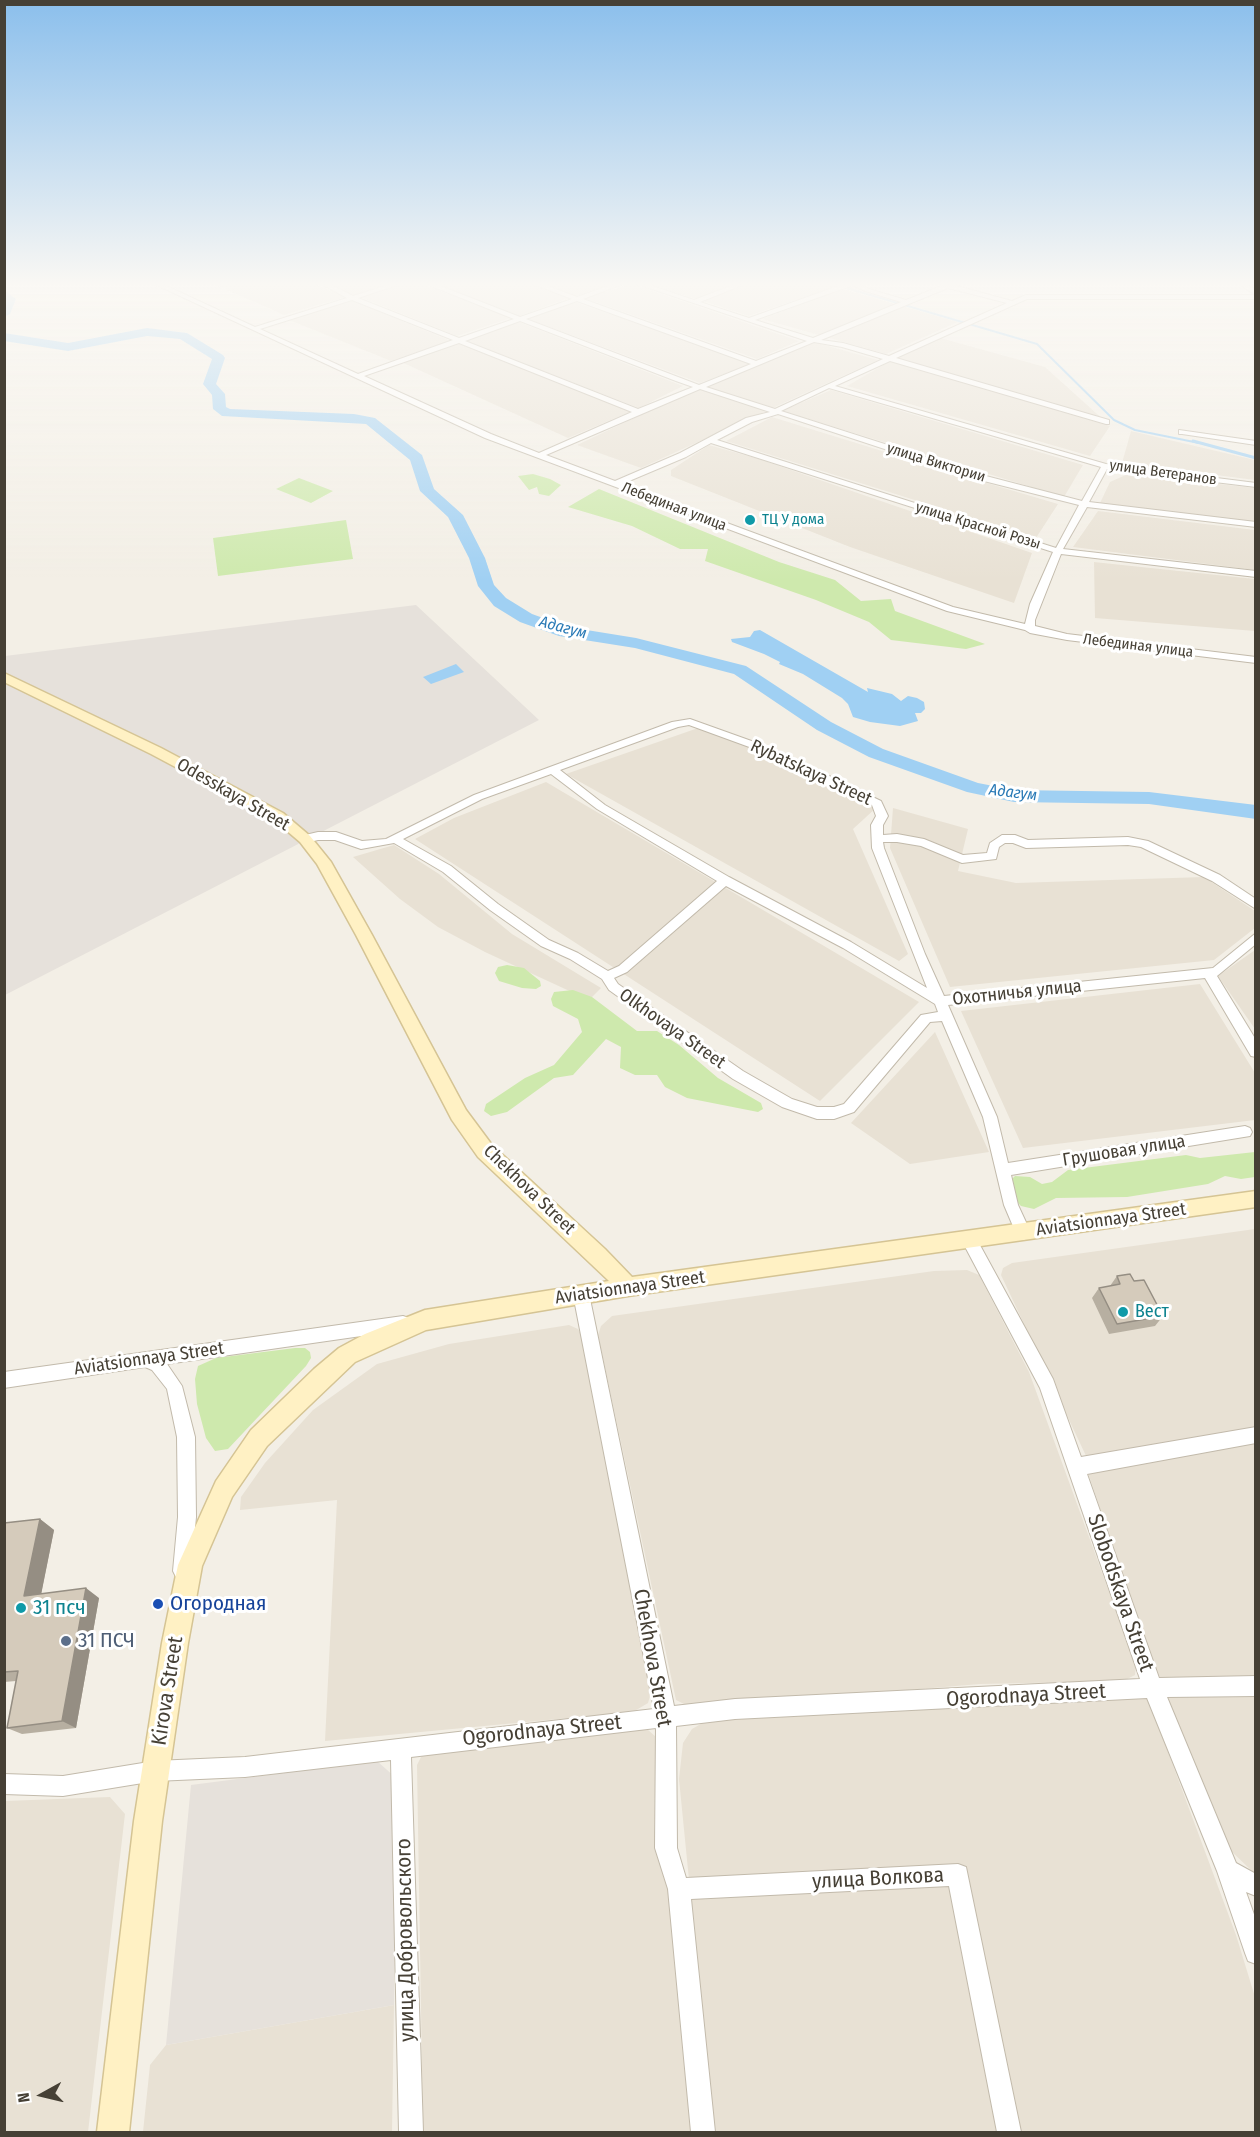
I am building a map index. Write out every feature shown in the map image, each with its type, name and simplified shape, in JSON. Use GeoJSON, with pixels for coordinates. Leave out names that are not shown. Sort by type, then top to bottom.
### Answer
{"type":"FeatureCollection","features":[{"type":"Feature","properties":{"kind":"main road","name":"Odesskaya Street"},"geometry":{"type":"LineString","coordinates":[[4,677],[156,751],[278,816],[305,839],[323,862],[459,1115]]}},
{"type":"Feature","properties":{"kind":"main road","name":"Chekhova Street"},"geometry":{"type":"LineString","coordinates":[[459,1115],[485,1151],[598,1255],[628,1287]]}},
{"type":"Feature","properties":{"kind":"main road","name":"Aviatsionnaya Street"},"geometry":{"type":"LineString","coordinates":[[425,1320],[628,1287],[970,1241],[1256,1199]]}},
{"type":"Feature","properties":{"kind":"main road","name":"Kirova Street"},"geometry":{"type":"LineString","coordinates":[[113,2133],[155,1771],[190,1565],[201,1535],[224,1489],[259,1438],[296,1398],[347,1355],[372,1341],[425,1320]]}},
{"type":"Feature","properties":{"kind":"street","name":"Лебединая улица"},"geometry":{"type":"LineString","coordinates":[[371,382],[488,435],[918,598],[1030,630],[1106,643],[1256,660]]}},
{"type":"Feature","properties":{"kind":"street"},"geometry":{"type":"LineString","coordinates":[[561,382],[638,412]]}},
{"type":"Feature","properties":{"kind":"street","name":"улица Виктории"},"geometry":{"type":"LineString","coordinates":[[684,382],[775,413],[979,477],[1084,504],[1256,525]]}},
{"type":"Feature","properties":{"kind":"street"},"geometry":{"type":"LineString","coordinates":[[540,455],[712,382]]}},
{"type":"Feature","properties":{"kind":"street"},"geometry":{"type":"LineString","coordinates":[[615,484],[749,420],[775,413],[780,408],[838,382]]}},
{"type":"Feature","properties":{"kind":"street"},"geometry":{"type":"LineString","coordinates":[[969,382],[1106,422]]}},
{"type":"Feature","properties":{"kind":"street","name":"улица Ветеранов"},"geometry":{"type":"LineString","coordinates":[[829,386],[1104,466],[1256,485]]}},
{"type":"Feature","properties":{"kind":"street"},"geometry":{"type":"LineString","coordinates":[[1182,432],[1256,443]]}},
{"type":"Feature","properties":{"kind":"street","name":"улица Красной Розы"},"geometry":{"type":"LineString","coordinates":[[709,440],[1058,551],[1256,574]]}},
{"type":"Feature","properties":{"kind":"street"},"geometry":{"type":"LineString","coordinates":[[1030,630],[1030,620],[1035,604],[1058,551],[1104,466]]}},
{"type":"Feature","properties":{"kind":"street","name":"Rybatskaya Street"},"geometry":{"type":"LineString","coordinates":[[553,770],[676,724],[698,723],[767,750],[877,803],[882,816],[878,825],[879,839]]}},
{"type":"Feature","properties":{"kind":"street"},"geometry":{"type":"LineString","coordinates":[[305,839],[336,836],[361,845],[376,845],[395,839],[478,796],[553,770]]}},
{"type":"Feature","properties":{"kind":"street","name":"Охотничья улица"},"geometry":{"type":"LineString","coordinates":[[553,770],[601,807],[724,880],[847,945],[939,1001],[1216,972],[1256,937]]}},
{"type":"Feature","properties":{"kind":"street"},"geometry":{"type":"LineString","coordinates":[[1023,1233],[1011,1205],[990,1117],[893,892],[878,848],[879,839],[897,838],[924,843],[962,859],[992,856],[994,846],[1002,839],[1015,839],[1026,844],[1128,841],[1144,844],[1216,878],[1256,905]]}},
{"type":"Feature","properties":{"kind":"street","name":"Olkhovaya Street"},"geometry":{"type":"LineString","coordinates":[[395,839],[447,869],[494,908],[544,943],[574,956],[607,976],[613,987],[738,1075],[787,1103],[817,1113],[834,1113],[849,1108],[926,1018],[946,1016]]}},
{"type":"Feature","properties":{"kind":"street"},"geometry":{"type":"LineString","coordinates":[[607,976],[623,969],[705,900],[724,880]]}},
{"type":"Feature","properties":{"kind":"street"},"geometry":{"type":"LineString","coordinates":[[1208,972],[1256,1052]]}},
{"type":"Feature","properties":{"kind":"street","name":"Грушовая улица"},"geometry":{"type":"LineString","coordinates":[[1004,1170],[1245,1132]]}},
{"type":"Feature","properties":{"kind":"street","name":"Slobodskaya Street"},"geometry":{"type":"LineString","coordinates":[[970,1241],[1047,1385],[1108,1565],[1153,1688],[1228,1871],[1256,1953]]}},
{"type":"Feature","properties":{"kind":"street","name":"Chekhova Street"},"geometry":{"type":"LineString","coordinates":[[581,1294],[666,1717],[666,1848],[679,1888],[703,2133]]}},
{"type":"Feature","properties":{"kind":"street","name":"Aviatsionnaya Street"},"geometry":{"type":"LineString","coordinates":[[4,1380],[425,1320]]}},
{"type":"Feature","properties":{"kind":"street"},"geometry":{"type":"LineString","coordinates":[[144,1359],[158,1365],[174,1386],[186,1437],[187,1517],[175,1643]]}},
{"type":"Feature","properties":{"kind":"street"},"geometry":{"type":"LineString","coordinates":[[1076,1467],[1256,1435]]}},
{"type":"Feature","properties":{"kind":"street","name":"Ogorodnaya Street"},"geometry":{"type":"LineString","coordinates":[[4,1784],[63,1786],[155,1771],[245,1767],[735,1709],[1153,1688],[1256,1686]]}},
{"type":"Feature","properties":{"kind":"street","name":"улица Добровольского"},"geometry":{"type":"LineString","coordinates":[[401,1747],[411,2133]]}},
{"type":"Feature","properties":{"kind":"street"},"geometry":{"type":"LineString","coordinates":[[1228,1871],[1256,1886]]}},
{"type":"Feature","properties":{"kind":"street","name":"улица Волкова"},"geometry":{"type":"LineString","coordinates":[[679,1888],[958,1875],[1009,2133]]}},
{"type":"Feature","properties":{"kind":"shaded area"},"geometry":{"type":"Polygon","coordinates":[[[444,382],[557,382],[632,411],[568,438],[444,382]]]}},
{"type":"Feature","properties":{"kind":"shaded area"},"geometry":{"type":"Polygon","coordinates":[[[571,382],[672,382],[683,386],[639,408],[571,382]]]}},
{"type":"Feature","properties":{"kind":"shaded area"},"geometry":{"type":"Polygon","coordinates":[[[718,382],[830,382],[641,468],[577,445],[655,408],[718,382]]]}},
{"type":"Feature","properties":{"kind":"shaded area"},"geometry":{"type":"Polygon","coordinates":[[[854,382],[960,382],[1110,426],[1090,456],[847,386],[854,382]]]}},
{"type":"Feature","properties":{"kind":"shaded area"},"geometry":{"type":"Polygon","coordinates":[[[969,382],[1061,382],[1106,422],[969,382]]]}},
{"type":"Feature","properties":{"kind":"shaded area"},"geometry":{"type":"Polygon","coordinates":[[[831,390],[1083,465],[1064,497],[782,411],[831,390]]]}},
{"type":"Feature","properties":{"kind":"shaded area"},"geometry":{"type":"Polygon","coordinates":[[[772,417],[1058,504],[1036,538],[726,441],[772,417]]]}},
{"type":"Feature","properties":{"kind":"shaded area"},"geometry":{"type":"Polygon","coordinates":[[[1131,431],[1255,460],[1255,480],[1122,463],[1131,431]]]}},
{"type":"Feature","properties":{"kind":"shaded area"},"geometry":{"type":"Polygon","coordinates":[[[709,445],[759,459],[1032,553],[1014,603],[850,547],[671,476],[671,470],[709,445]]]}},
{"type":"Feature","properties":{"kind":"shaded area"},"geometry":{"type":"Polygon","coordinates":[[[1128,474],[1255,488],[1255,523],[1100,503],[1110,482],[1128,474]]]}},
{"type":"Feature","properties":{"kind":"shaded area"},"geometry":{"type":"Polygon","coordinates":[[[1098,511],[1255,530],[1255,570],[1073,547],[1098,511]]]}},
{"type":"Feature","properties":{"kind":"shaded area"},"geometry":{"type":"Polygon","coordinates":[[[1094,562],[1255,579],[1255,631],[1095,618],[1094,562]]]}},
{"type":"Feature","properties":{"kind":"shaded area"},"geometry":{"type":"Polygon","coordinates":[[[416,605],[539,720],[5,995],[5,656],[416,605]]]}},
{"type":"Feature","properties":{"kind":"shaded area"},"geometry":{"type":"Polygon","coordinates":[[[701,727],[769,753],[877,807],[853,829],[908,954],[899,961],[566,774],[701,727]]]}},
{"type":"Feature","properties":{"kind":"shaded area"},"geometry":{"type":"Polygon","coordinates":[[[546,782],[919,1002],[820,1101],[415,839],[454,818],[546,782]]]}},
{"type":"Feature","properties":{"kind":"shaded area"},"geometry":{"type":"Polygon","coordinates":[[[893,808],[968,829],[958,871],[1016,883],[1204,877],[1255,911],[1255,928],[1214,960],[950,987],[890,848],[893,808]]]}},
{"type":"Feature","properties":{"kind":"shaded area"},"geometry":{"type":"Polygon","coordinates":[[[394,845],[439,874],[512,934],[601,988],[589,1000],[485,952],[438,927],[400,899],[353,857],[394,845]]]}},
{"type":"Feature","properties":{"kind":"shaded area"},"geometry":{"type":"Polygon","coordinates":[[[1255,950],[1255,1029],[1218,976],[1255,950]]]}},
{"type":"Feature","properties":{"kind":"shaded area"},"geometry":{"type":"Polygon","coordinates":[[[1200,984],[1255,1073],[1255,1120],[1023,1148],[961,1011],[1200,984]]]}},
{"type":"Feature","properties":{"kind":"shaded area"},"geometry":{"type":"Polygon","coordinates":[[[935,1032],[989,1152],[910,1164],[851,1123],[935,1032]]]}},
{"type":"Feature","properties":{"kind":"shaded area"},"geometry":{"type":"Polygon","coordinates":[[[1255,1229],[1255,1428],[1087,1458],[1001,1275],[1003,1268],[1012,1263],[1255,1229]]]}},
{"type":"Feature","properties":{"kind":"shaded area"},"geometry":{"type":"Polygon","coordinates":[[[967,1270],[979,1275],[1029,1372],[1136,1666],[1135,1675],[1123,1681],[980,1684],[692,1708],[676,1700],[598,1335],[601,1326],[612,1316],[934,1271],[967,1270]]]}},
{"type":"Feature","properties":{"kind":"shaded area"},"geometry":{"type":"Polygon","coordinates":[[[569,1325],[578,1329],[584,1339],[652,1689],[648,1703],[633,1712],[325,1741],[337,1500],[240,1510],[241,1497],[265,1463],[313,1410],[377,1364],[449,1344],[569,1325]]]}},
{"type":"Feature","properties":{"kind":"shaded area"},"geometry":{"type":"Polygon","coordinates":[[[1255,1443],[1255,1677],[1166,1681],[1156,1674],[1088,1473],[1255,1443]]]}},
{"type":"Feature","properties":{"kind":"shaded area"},"geometry":{"type":"Polygon","coordinates":[[[1255,1691],[1255,1874],[1227,1847],[1164,1694],[1255,1691]]]}},
{"type":"Feature","properties":{"kind":"shaded area"},"geometry":{"type":"Polygon","coordinates":[[[1148,1698],[1236,1935],[1255,1997],[1255,2132],[714,2132],[679,1779],[683,1743],[692,1729],[706,1721],[1148,1698]]]}},
{"type":"Feature","properties":{"kind":"shaded area"},"geometry":{"type":"Polygon","coordinates":[[[627,1728],[647,1729],[656,1737],[654,1828],[672,1902],[694,2132],[423,2132],[417,1765],[423,1753],[627,1728]]]}},
{"type":"Feature","properties":{"kind":"shaded area"},"geometry":{"type":"Polygon","coordinates":[[[377,1761],[396,1778],[394,2005],[166,2045],[191,1785],[377,1761]]]}},
{"type":"Feature","properties":{"kind":"shaded area"},"geometry":{"type":"Polygon","coordinates":[[[110,1797],[125,1814],[88,2132],[5,2132],[5,1801],[110,1797]]]}},
{"type":"Feature","properties":{"kind":"shaded area"},"geometry":{"type":"Polygon","coordinates":[[[394,2005],[392,2132],[143,2132],[150,2065],[166,2045],[394,2005]]]}},
{"type":"Feature","properties":{"kind":"green space"},"geometry":{"type":"Polygon","coordinates":[[[533,474],[561,485],[549,496],[539,494],[537,487],[529,490],[518,476],[533,474]]]}},
{"type":"Feature","properties":{"kind":"green space"},"geometry":{"type":"Polygon","coordinates":[[[299,478],[333,491],[311,503],[276,489],[299,478]]]}},
{"type":"Feature","properties":{"kind":"green space"},"geometry":{"type":"Polygon","coordinates":[[[599,489],[779,562],[835,580],[861,601],[891,599],[895,611],[985,644],[966,649],[891,640],[869,622],[816,600],[705,561],[708,549],[680,549],[632,526],[568,507],[599,489]]]}},
{"type":"Feature","properties":{"kind":"green space"},"geometry":{"type":"Polygon","coordinates":[[[346,520],[353,559],[218,576],[213,538],[346,520]]]}},
{"type":"Feature","properties":{"kind":"green space"},"geometry":{"type":"Polygon","coordinates":[[[507,965],[524,968],[540,981],[541,986],[536,989],[522,988],[499,981],[495,973],[498,967],[507,965]]]}},
{"type":"Feature","properties":{"kind":"green space"},"geometry":{"type":"Polygon","coordinates":[[[573,990],[592,997],[637,1031],[657,1031],[679,1045],[718,1078],[761,1103],[763,1109],[758,1112],[687,1098],[665,1087],[657,1075],[635,1075],[620,1068],[621,1047],[606,1039],[573,1075],[554,1078],[507,1112],[491,1116],[484,1111],[486,1104],[525,1078],[554,1065],[582,1032],[578,1019],[553,1006],[551,999],[554,992],[573,990]]]}},
{"type":"Feature","properties":{"kind":"green space"},"geometry":{"type":"Polygon","coordinates":[[[1255,1152],[1255,1177],[1241,1179],[1225,1176],[1208,1184],[1127,1197],[1056,1198],[1034,1209],[1021,1206],[1015,1200],[1011,1180],[1015,1176],[1030,1177],[1042,1184],[1052,1182],[1068,1170],[1186,1155],[1200,1158],[1255,1152]]]}},
{"type":"Feature","properties":{"kind":"green space"},"geometry":{"type":"Polygon","coordinates":[[[305,1348],[310,1352],[311,1358],[306,1366],[228,1449],[215,1451],[206,1438],[197,1404],[195,1379],[198,1366],[216,1358],[305,1348]]]}},
{"type":"Feature","properties":{"kind":"water"},"geometry":{"type":"Polygon","coordinates":[[[760,630],[868,692],[867,688],[892,694],[901,701],[908,696],[917,698],[924,702],[925,709],[921,713],[915,713],[918,721],[900,726],[853,717],[848,704],[842,698],[803,674],[779,664],[780,662],[732,642],[731,639],[750,637],[754,631],[760,630]]]}},
{"type":"Feature","properties":{"kind":"water"},"geometry":{"type":"Polygon","coordinates":[[[456,664],[464,672],[431,684],[423,677],[456,664]]]}},
{"type":"Feature","properties":{"kind":"building"},"geometry":{"type":"Polygon","coordinates":[[[1130,1274],[1134,1281],[1144,1280],[1163,1316],[1117,1324],[1099,1288],[1120,1284],[1117,1276],[1130,1274]]]}},
{"type":"Feature","properties":{"kind":"building"},"geometry":{"type":"Polygon","coordinates":[[[40,1519],[24,1596],[86,1588],[62,1721],[7,1728],[18,1671],[4,1672],[4,1523],[40,1519]]]}},
{"type":"Feature","properties":{"kind":"waterway","name":"Адагум"},"geometry":{"type":"LineString","coordinates":[[210,382],[209,384],[218,394],[220,409],[227,413],[354,418],[370,421],[417,458],[427,491],[455,515],[477,558],[486,586],[500,602],[526,618],[565,632],[636,643],[740,670],[824,726],[876,753],[974,788],[1014,796],[1149,798],[1256,812]]}},
{"type":"Feature","properties":{"kind":"waterway"},"geometry":{"type":"LineString","coordinates":[[1075,382],[1114,420],[1135,430],[1199,443]]}},
{"type":"Feature","properties":{"kind":"waterway"},"geometry":{"type":"LineString","coordinates":[[1193,441],[1256,458]]}},
{"type":"Feature","properties":{"kind":"place","name":"ТЦ У дома"},"geometry":{"type":"Point","coordinates":[750,520]}},
{"type":"Feature","properties":{"kind":"place","name":"Вест"},"geometry":{"type":"Point","coordinates":[1123,1312]}},
{"type":"Feature","properties":{"kind":"place","name":"Огородная"},"geometry":{"type":"Point","coordinates":[158,1604]}},
{"type":"Feature","properties":{"kind":"place","name":"31 псч"},"geometry":{"type":"Point","coordinates":[21,1608]}},
{"type":"Feature","properties":{"kind":"place","name":"31 ПСЧ"},"geometry":{"type":"Point","coordinates":[66,1641]}}]}
